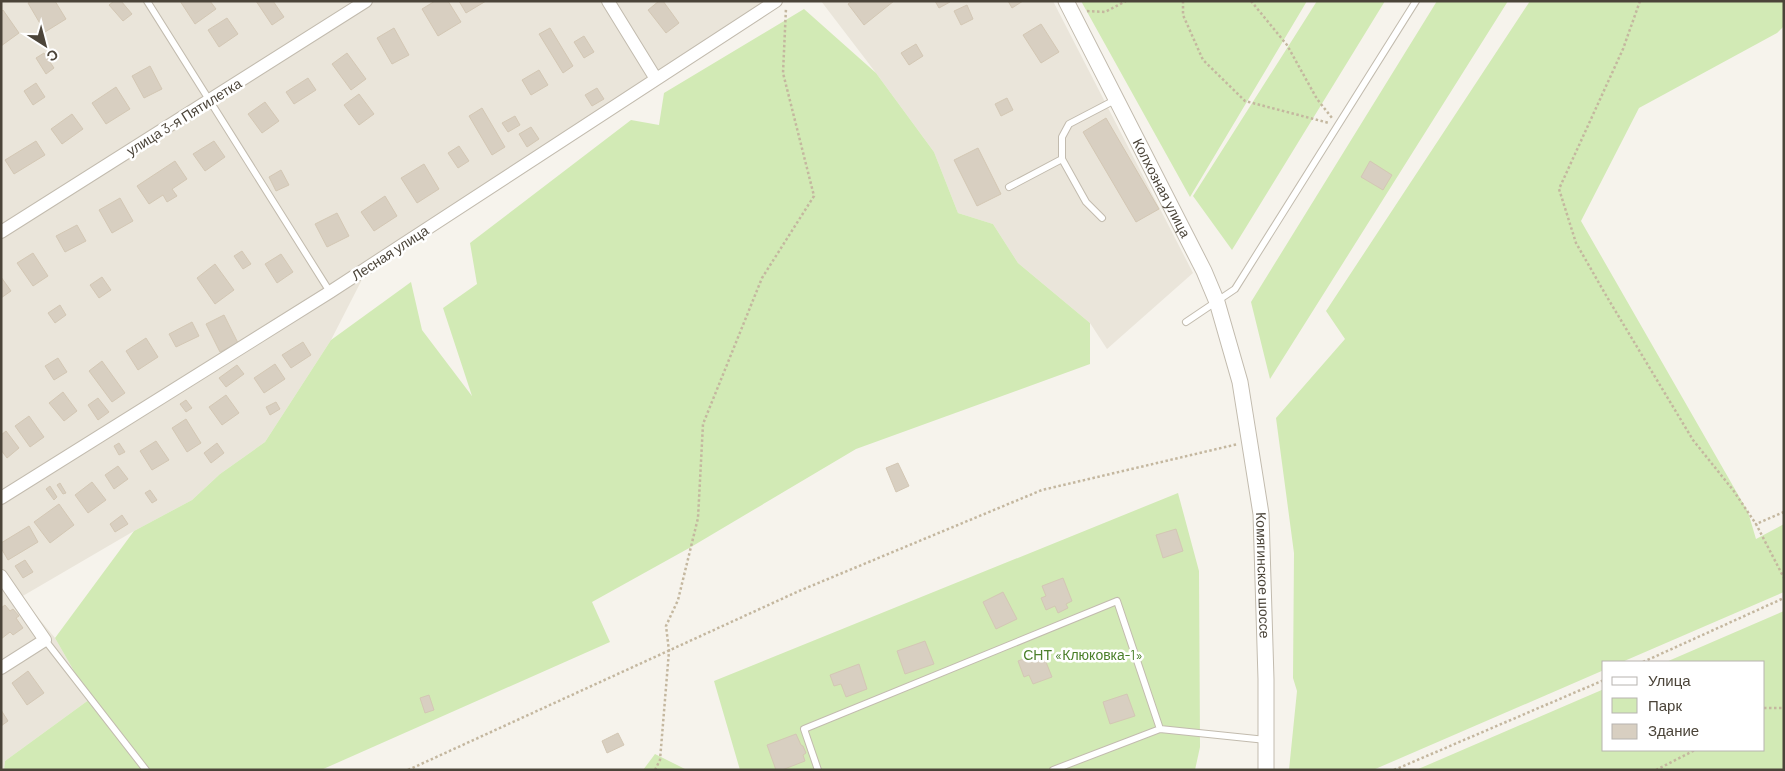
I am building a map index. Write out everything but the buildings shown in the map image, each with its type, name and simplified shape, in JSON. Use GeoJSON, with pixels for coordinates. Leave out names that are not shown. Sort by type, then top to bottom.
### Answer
{"type":"FeatureCollection","features":[{"type":"Feature","properties":{"kind":"street","name":"улица 3-я Пятилетка"},"geometry":{"type":"LineString","coordinates":[[1,232],[366,1]]}},
{"type":"Feature","properties":{"kind":"street"},"geometry":{"type":"LineString","coordinates":[[608,1],[656,79]]}},
{"type":"Feature","properties":{"kind":"street","name":"Лесная улица"},"geometry":{"type":"LineString","coordinates":[[1,498],[330,292],[776,1]]}},
{"type":"Feature","properties":{"kind":"street","name":"Колхозная улица"},"geometry":{"type":"LineString","coordinates":[[1068,6],[1204,271],[1217,302],[1240,382]]}},
{"type":"Feature","properties":{"kind":"street","name":"Комягинское шоссе"},"geometry":{"type":"LineString","coordinates":[[1240,382],[1261,514],[1266,679],[1266,770]]}},
{"type":"Feature","properties":{"kind":"street"},"geometry":{"type":"LineString","coordinates":[[1,576],[45,640],[1,668]]}},
{"type":"Feature","properties":{"kind":"lane"},"geometry":{"type":"LineString","coordinates":[[147,1],[330,292]]}},
{"type":"Feature","properties":{"kind":"lane"},"geometry":{"type":"LineString","coordinates":[[1186,322],[1235,289],[1416,1]]}},
{"type":"Feature","properties":{"kind":"lane"},"geometry":{"type":"LineString","coordinates":[[1102,218],[1086,202],[1062,159],[1062,137],[1069,124],[1116,99]]}},
{"type":"Feature","properties":{"kind":"lane"},"geometry":{"type":"LineString","coordinates":[[1009,188],[1062,159]]}},
{"type":"Feature","properties":{"kind":"lane"},"geometry":{"type":"LineString","coordinates":[[818,770],[804,730],[1117,601],[1160,729]]}},
{"type":"Feature","properties":{"kind":"lane"},"geometry":{"type":"LineString","coordinates":[[45,640],[146,770]]}},
{"type":"Feature","properties":{"kind":"lane"},"geometry":{"type":"LineString","coordinates":[[1053,770],[1160,729],[1266,740]]}},
{"type":"Feature","properties":{"kind":"path"},"geometry":{"type":"LineString","coordinates":[[655,770],[660,760],[670,651],[666,626],[678,600],[698,518],[703,424],[762,278],[814,196],[783,72],[786,1]]}},
{"type":"Feature","properties":{"kind":"path"},"geometry":{"type":"LineString","coordinates":[[1068,6],[1105,12],[1126,1]]}},
{"type":"Feature","properties":{"kind":"path"},"geometry":{"type":"LineString","coordinates":[[1183,1],[1183,15],[1204,60],[1245,101],[1338,125]]}},
{"type":"Feature","properties":{"kind":"path"},"geometry":{"type":"LineString","coordinates":[[1252,1],[1286,46],[1317,99],[1338,125]]}},
{"type":"Feature","properties":{"kind":"path"},"geometry":{"type":"LineString","coordinates":[[1640,1],[1623,49],[1559,189],[1576,243],[1607,297],[1693,440],[1733,490],[1756,524],[1784,578]]}},
{"type":"Feature","properties":{"kind":"path"},"geometry":{"type":"LineString","coordinates":[[408,770],[800,591],[1042,490],[1250,442]]}},
{"type":"Feature","properties":{"kind":"path"},"geometry":{"type":"LineString","coordinates":[[1756,524],[1784,512]]}},
{"type":"Feature","properties":{"kind":"path"},"geometry":{"type":"LineString","coordinates":[[1645,661],[1784,598]]}},
{"type":"Feature","properties":{"kind":"path"},"geometry":{"type":"LineString","coordinates":[[1394,770],[1602,681]]}},
{"type":"Feature","properties":{"kind":"path"},"geometry":{"type":"LineString","coordinates":[[1765,708],[1784,708]]}},
{"type":"Feature","properties":{"kind":"path"},"geometry":{"type":"LineString","coordinates":[[1656,770],[1693,751]]}},
{"type":"Feature","properties":{"kind":"shaded area"},"geometry":{"type":"Polygon","coordinates":[[[1,1],[780,1],[372,260],[331,340],[265,442],[220,474],[192,500],[134,531],[21,597],[55,638],[90,699],[5,761],[4,770],[1,770],[1,1]]]}},
{"type":"Feature","properties":{"kind":"shaded area"},"geometry":{"type":"Polygon","coordinates":[[[821,1],[1053,1],[1193,273],[1107,349],[1090,323],[1018,263],[993,224],[958,213],[934,152],[821,1]]]}},
{"type":"Feature","properties":{"kind":"green space"},"geometry":{"type":"Polygon","coordinates":[[[1081,1],[1307,1],[1190,197],[1081,1]]]}},
{"type":"Feature","properties":{"kind":"green space"},"geometry":{"type":"Polygon","coordinates":[[[1317,1],[1385,1],[1232,250],[1193,196],[1317,1]]]}},
{"type":"Feature","properties":{"kind":"green space"},"geometry":{"type":"Polygon","coordinates":[[[1437,1],[1508,1],[1270,379],[1251,302],[1437,1]]]}},
{"type":"Feature","properties":{"kind":"green space"},"geometry":{"type":"Polygon","coordinates":[[[1530,1],[1784,1],[1784,26],[1777,33],[1639,108],[1581,221],[1748,512],[1756,539],[1784,524],[1784,592],[1624,661],[1602,661],[1602,671],[1373,770],[1289,770],[1297,691],[1293,678],[1294,553],[1276,418],[1345,339],[1326,311],[1530,1]]]}},
{"type":"Feature","properties":{"kind":"green space"},"geometry":{"type":"Polygon","coordinates":[[[804,9],[876,73],[934,152],[958,213],[993,224],[1018,263],[1090,323],[1090,364],[856,449],[691,547],[592,602],[610,642],[321,770],[4,770],[5,761],[90,699],[55,638],[134,531],[192,500],[220,474],[265,442],[331,340],[411,282],[422,330],[472,396],[443,308],[477,284],[470,243],[631,120],[659,125],[664,93],[804,9]]]}},
{"type":"Feature","properties":{"kind":"green space","name":"СНТ «Клюковка-1»"},"geometry":{"type":"Polygon","coordinates":[[[1178,493],[1199,571],[1200,747],[1195,770],[740,770],[714,681],[1178,493]]]}},
{"type":"Feature","properties":{"kind":"green space"},"geometry":{"type":"Polygon","coordinates":[[[1784,611],[1784,770],[1416,770],[1602,690],[1602,751],[1765,751],[1765,661],[1668,661],[1784,611]]]}},
{"type":"Feature","properties":{"kind":"green space"},"geometry":{"type":"Polygon","coordinates":[[[655,754],[687,770],[643,770],[655,754]]]}}]}
